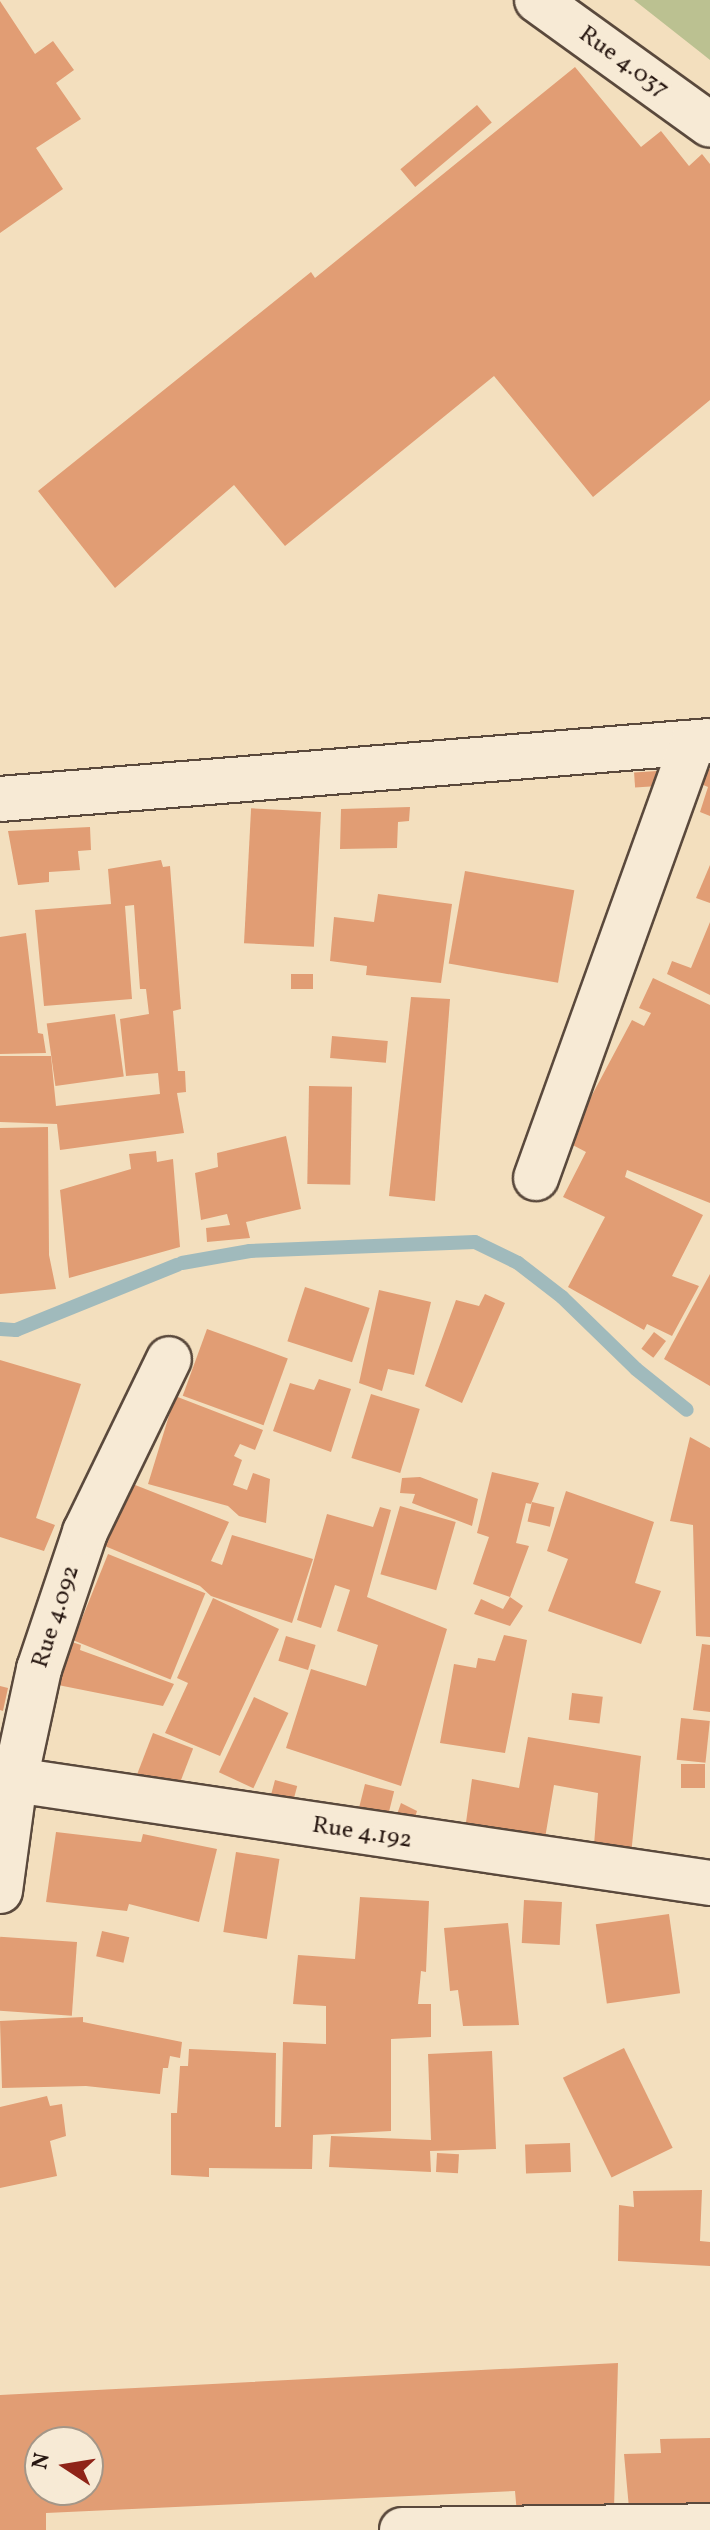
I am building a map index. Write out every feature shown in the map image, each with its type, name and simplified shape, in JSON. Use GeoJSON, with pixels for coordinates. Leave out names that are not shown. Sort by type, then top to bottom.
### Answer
{"type":"FeatureCollection","features":[{"type":"Feature","properties":{"kind":"street","name":"Rue 4.037"},"geometry":{"type":"LineString","coordinates":[[537,0],[710,125]]}},
{"type":"Feature","properties":{"kind":"street"},"geometry":{"type":"LineString","coordinates":[[0,799],[702,742],[536,1178]]}},
{"type":"Feature","properties":{"kind":"street","name":"Rue 4.092"},"geometry":{"type":"LineString","coordinates":[[0,1891],[15,1780],[39,1669],[85,1532],[169,1359]]}},
{"type":"Feature","properties":{"kind":"street","name":"Rue 4.192"},"geometry":{"type":"LineString","coordinates":[[15,1780],[710,1883]]}},
{"type":"Feature","properties":{"kind":"street"},"geometry":{"type":"LineString","coordinates":[[402,2530],[710,2526]]}},
{"type":"Feature","properties":{"kind":"green space"},"geometry":{"type":"Polygon","coordinates":[[[634,0],[710,0],[710,60],[700,52],[634,0]]]}},
{"type":"Feature","properties":{"kind":"building"},"geometry":{"type":"Polygon","coordinates":[[[0,1],[35,54],[53,41],[74,70],[56,83],[81,119],[36,148],[63,189],[0,233],[0,1]]]}},
{"type":"Feature","properties":{"kind":"building"},"geometry":{"type":"Polygon","coordinates":[[[575,67],[641,147],[661,131],[689,166],[702,154],[710,164],[710,400],[593,497],[494,376],[285,546],[234,485],[115,588],[38,491],[311,272],[315,278],[575,67]]]}},
{"type":"Feature","properties":{"kind":"building"},"geometry":{"type":"Polygon","coordinates":[[[477,105],[492,123],[415,187],[400,169],[477,105]]]}},
{"type":"Feature","properties":{"kind":"building"},"geometry":{"type":"Polygon","coordinates":[[[706,768],[710,769],[710,816],[700,812],[708,787],[701,784],[706,768]]]}},
{"type":"Feature","properties":{"kind":"building"},"geometry":{"type":"Polygon","coordinates":[[[657,771],[658,786],[635,788],[634,773],[657,771]]]}},
{"type":"Feature","properties":{"kind":"building"},"geometry":{"type":"Polygon","coordinates":[[[410,807],[409,821],[398,822],[397,848],[340,849],[341,809],[410,807]]]}},
{"type":"Feature","properties":{"kind":"building"},"geometry":{"type":"Polygon","coordinates":[[[251,808],[321,812],[314,947],[244,943],[251,808]]]}},
{"type":"Feature","properties":{"kind":"building"},"geometry":{"type":"Polygon","coordinates":[[[90,827],[91,850],[78,851],[80,870],[49,872],[49,882],[18,885],[8,831],[90,827]]]}},
{"type":"Feature","properties":{"kind":"building"},"geometry":{"type":"Polygon","coordinates":[[[161,860],[163,867],[170,866],[181,1009],[173,1011],[178,1071],[185,1071],[186,1092],[177,1093],[184,1133],[60,1150],[57,1124],[0,1122],[0,1056],[51,1056],[56,1106],[160,1094],[158,1073],[126,1076],[120,1019],[149,1014],[146,989],[140,989],[134,905],[125,906],[132,999],[44,1006],[35,910],[111,904],[108,869],[161,860]]]}},
{"type":"Feature","properties":{"kind":"building"},"geometry":{"type":"Polygon","coordinates":[[[710,865],[710,903],[696,898],[710,865]]]}},
{"type":"Feature","properties":{"kind":"building"},"geometry":{"type":"Polygon","coordinates":[[[465,871],[574,890],[558,983],[449,964],[465,871]]]}},
{"type":"Feature","properties":{"kind":"building"},"geometry":{"type":"Polygon","coordinates":[[[378,894],[452,904],[441,983],[366,975],[367,966],[330,961],[334,917],[374,922],[378,894]]]}},
{"type":"Feature","properties":{"kind":"building"},"geometry":{"type":"Polygon","coordinates":[[[710,922],[710,995],[667,974],[672,961],[691,968],[710,922]]]}},
{"type":"Feature","properties":{"kind":"building"},"geometry":{"type":"Polygon","coordinates":[[[26,933],[38,1033],[43,1034],[46,1053],[0,1054],[0,937],[26,933]]]}},
{"type":"Feature","properties":{"kind":"building"},"geometry":{"type":"Polygon","coordinates":[[[291,974],[313,974],[313,989],[291,989],[291,974]]]}},
{"type":"Feature","properties":{"kind":"building"},"geometry":{"type":"Polygon","coordinates":[[[653,978],[710,1005],[710,1203],[627,1170],[625,1177],[703,1215],[672,1276],[699,1286],[672,1336],[647,1324],[644,1330],[568,1287],[605,1217],[563,1197],[586,1152],[567,1142],[632,1020],[644,1026],[651,1013],[639,1008],[653,978]]]}},
{"type":"Feature","properties":{"kind":"building"},"geometry":{"type":"Polygon","coordinates":[[[411,997],[450,999],[435,1201],[389,1196],[411,997]]]}},
{"type":"Feature","properties":{"kind":"building"},"geometry":{"type":"Polygon","coordinates":[[[115,1014],[124,1076],[55,1086],[47,1024],[115,1014]]]}},
{"type":"Feature","properties":{"kind":"building"},"geometry":{"type":"Polygon","coordinates":[[[332,1036],[388,1041],[386,1063],[330,1058],[332,1036]]]}},
{"type":"Feature","properties":{"kind":"building"},"geometry":{"type":"Polygon","coordinates":[[[309,1086],[352,1087],[350,1185],[307,1184],[309,1086]]]}},
{"type":"Feature","properties":{"kind":"building"},"geometry":{"type":"Polygon","coordinates":[[[48,1127],[49,1255],[56,1289],[0,1294],[0,1128],[48,1127]]]}},
{"type":"Feature","properties":{"kind":"building"},"geometry":{"type":"Polygon","coordinates":[[[286,1136],[301,1209],[246,1222],[250,1238],[207,1242],[206,1228],[230,1225],[227,1214],[201,1220],[195,1173],[218,1167],[217,1153],[286,1136]]]}},
{"type":"Feature","properties":{"kind":"building"},"geometry":{"type":"Polygon","coordinates":[[[156,1151],[157,1162],[173,1159],[180,1247],[69,1278],[60,1190],[131,1169],[129,1154],[156,1151]]]}},
{"type":"Feature","properties":{"kind":"building"},"geometry":{"type":"Polygon","coordinates":[[[710,1274],[710,1386],[664,1359],[710,1274]]]}},
{"type":"Feature","properties":{"kind":"building"},"geometry":{"type":"Polygon","coordinates":[[[305,1287],[370,1308],[352,1362],[287,1341],[305,1287]]]}},
{"type":"Feature","properties":{"kind":"building"},"geometry":{"type":"Polygon","coordinates":[[[379,1290],[431,1302],[414,1375],[388,1369],[382,1391],[359,1383],[379,1290]]]}},
{"type":"Feature","properties":{"kind":"building"},"geometry":{"type":"Polygon","coordinates":[[[485,1294],[505,1303],[462,1403],[425,1386],[456,1300],[479,1306],[485,1294]]]}},
{"type":"Feature","properties":{"kind":"building"},"geometry":{"type":"Polygon","coordinates":[[[207,1329],[288,1358],[264,1425],[183,1396],[207,1329]]]}},
{"type":"Feature","properties":{"kind":"building"},"geometry":{"type":"Polygon","coordinates":[[[654,1332],[666,1341],[653,1358],[641,1349],[654,1332]]]}},
{"type":"Feature","properties":{"kind":"building"},"geometry":{"type":"Polygon","coordinates":[[[0,1360],[81,1384],[36,1518],[55,1525],[44,1551],[0,1537],[0,1360]]]}},
{"type":"Feature","properties":{"kind":"building"},"geometry":{"type":"Polygon","coordinates":[[[319,1379],[351,1389],[331,1452],[273,1431],[290,1383],[314,1390],[319,1379]]]}},
{"type":"Feature","properties":{"kind":"building"},"geometry":{"type":"Polygon","coordinates":[[[371,1394],[420,1409],[400,1473],[351,1458],[371,1394]]]}},
{"type":"Feature","properties":{"kind":"building"},"geometry":{"type":"Polygon","coordinates":[[[175,1396],[263,1430],[255,1450],[240,1444],[234,1456],[242,1460],[233,1485],[247,1490],[253,1473],[270,1479],[266,1523],[239,1516],[228,1506],[148,1484],[175,1396]]]}},
{"type":"Feature","properties":{"kind":"building"},"geometry":{"type":"Polygon","coordinates":[[[690,1437],[710,1448],[710,1637],[696,1636],[693,1525],[670,1521],[690,1437]]]}},
{"type":"Feature","properties":{"kind":"building"},"geometry":{"type":"Polygon","coordinates":[[[492,1472],[539,1483],[531,1504],[526,1503],[516,1543],[529,1546],[510,1597],[473,1584],[489,1537],[477,1533],[492,1472]]]}},
{"type":"Feature","properties":{"kind":"building"},"geometry":{"type":"Polygon","coordinates":[[[420,1477],[478,1499],[472,1526],[412,1503],[415,1494],[400,1493],[402,1478],[420,1477]]]}},
{"type":"Feature","properties":{"kind":"building"},"geometry":{"type":"Polygon","coordinates":[[[120,1479],[229,1522],[211,1561],[222,1565],[232,1535],[313,1559],[292,1623],[211,1596],[200,1586],[93,1541],[120,1479]]]}},
{"type":"Feature","properties":{"kind":"building"},"geometry":{"type":"Polygon","coordinates":[[[566,1491],[654,1522],[635,1583],[661,1591],[641,1644],[548,1611],[568,1559],[547,1551],[566,1491]]]}},
{"type":"Feature","properties":{"kind":"building"},"geometry":{"type":"Polygon","coordinates":[[[532,1502],[554,1507],[550,1527],[528,1521],[532,1502]]]}},
{"type":"Feature","properties":{"kind":"building"},"geometry":{"type":"Polygon","coordinates":[[[400,1506],[456,1522],[436,1590],[380,1574],[400,1506]]]}},
{"type":"Feature","properties":{"kind":"building"},"geometry":{"type":"Polygon","coordinates":[[[380,1507],[391,1510],[367,1597],[447,1629],[401,1786],[286,1748],[311,1669],[366,1686],[378,1645],[337,1631],[350,1590],[335,1585],[321,1628],[297,1620],[327,1514],[373,1527],[380,1507]]]}},
{"type":"Feature","properties":{"kind":"building"},"geometry":{"type":"Polygon","coordinates":[[[108,1554],[205,1593],[171,1680],[73,1640],[108,1554]]]}},
{"type":"Feature","properties":{"kind":"building"},"geometry":{"type":"Polygon","coordinates":[[[510,1597],[523,1606],[510,1626],[474,1614],[481,1599],[503,1609],[510,1597]]]}},
{"type":"Feature","properties":{"kind":"building"},"geometry":{"type":"Polygon","coordinates":[[[213,1598],[279,1629],[220,1756],[165,1733],[188,1683],[177,1678],[213,1598]]]}},
{"type":"Feature","properties":{"kind":"building"},"geometry":{"type":"Polygon","coordinates":[[[504,1635],[527,1640],[505,1753],[440,1743],[454,1664],[476,1668],[478,1658],[495,1661],[504,1635]]]}},
{"type":"Feature","properties":{"kind":"building"},"geometry":{"type":"Polygon","coordinates":[[[286,1636],[316,1645],[308,1670],[278,1661],[286,1636]]]}},
{"type":"Feature","properties":{"kind":"building"},"geometry":{"type":"Polygon","coordinates":[[[63,1639],[81,1645],[80,1650],[174,1684],[163,1706],[48,1683],[63,1639]]]}},
{"type":"Feature","properties":{"kind":"building"},"geometry":{"type":"Polygon","coordinates":[[[702,1644],[710,1645],[710,1712],[693,1710],[702,1644]]]}},
{"type":"Feature","properties":{"kind":"building"},"geometry":{"type":"Polygon","coordinates":[[[0,1686],[8,1688],[3,1711],[0,1710],[0,1686]]]}},
{"type":"Feature","properties":{"kind":"building"},"geometry":{"type":"Polygon","coordinates":[[[572,1693],[603,1697],[599,1724],[569,1720],[572,1693]]]}},
{"type":"Feature","properties":{"kind":"building"},"geometry":{"type":"Polygon","coordinates":[[[254,1697],[288,1713],[253,1788],[219,1772],[254,1697]]]}},
{"type":"Feature","properties":{"kind":"building"},"geometry":{"type":"Polygon","coordinates":[[[681,1718],[710,1721],[705,1763],[677,1760],[681,1718]]]}},
{"type":"Feature","properties":{"kind":"building"},"geometry":{"type":"Polygon","coordinates":[[[153,1733],[193,1748],[177,1789],[137,1774],[153,1733]]]}},
{"type":"Feature","properties":{"kind":"building"},"geometry":{"type":"Polygon","coordinates":[[[528,1737],[641,1756],[630,1865],[593,1858],[598,1793],[554,1785],[543,1850],[464,1837],[472,1779],[519,1788],[528,1737]]]}},
{"type":"Feature","properties":{"kind":"building"},"geometry":{"type":"Polygon","coordinates":[[[681,1764],[705,1764],[705,1788],[681,1788],[681,1764]]]}},
{"type":"Feature","properties":{"kind":"building"},"geometry":{"type":"Polygon","coordinates":[[[275,1780],[297,1786],[293,1801],[271,1795],[275,1780]]]}},
{"type":"Feature","properties":{"kind":"building"},"geometry":{"type":"Polygon","coordinates":[[[365,1784],[394,1791],[386,1823],[357,1816],[365,1784]]]}},
{"type":"Feature","properties":{"kind":"building"},"geometry":{"type":"Polygon","coordinates":[[[401,1803],[417,1811],[412,1827],[393,1826],[401,1803]]]}},
{"type":"Feature","properties":{"kind":"building"},"geometry":{"type":"Polygon","coordinates":[[[56,1832],[141,1842],[143,1834],[217,1849],[199,1922],[129,1904],[127,1911],[46,1902],[56,1832]]]}},
{"type":"Feature","properties":{"kind":"building"},"geometry":{"type":"Polygon","coordinates":[[[236,1852],[279,1859],[267,1939],[223,1932],[236,1852]]]}},
{"type":"Feature","properties":{"kind":"building"},"geometry":{"type":"Polygon","coordinates":[[[360,1897],[429,1901],[426,1972],[421,1971],[418,2004],[431,2004],[431,2037],[391,2039],[391,2131],[313,2135],[312,2169],[209,2168],[209,2177],[171,2175],[171,2113],[177,2113],[180,2066],[188,2066],[189,2049],[276,2053],[275,2127],[281,2127],[283,2042],[326,2044],[326,2006],[293,2004],[298,1955],[355,1959],[360,1897]]]}},
{"type":"Feature","properties":{"kind":"building"},"geometry":{"type":"Polygon","coordinates":[[[524,1900],[562,1902],[560,1945],[522,1943],[524,1900]]]}},
{"type":"Feature","properties":{"kind":"building"},"geometry":{"type":"Polygon","coordinates":[[[669,1914],[680,1993],[607,2004],[596,1924],[669,1914]]]}},
{"type":"Feature","properties":{"kind":"building"},"geometry":{"type":"Polygon","coordinates":[[[508,1923],[519,2025],[463,2026],[458,1990],[450,1991],[444,1928],[508,1923]]]}},
{"type":"Feature","properties":{"kind":"building"},"geometry":{"type":"Polygon","coordinates":[[[102,1931],[129,1937],[123,1963],[96,1956],[102,1931]]]}},
{"type":"Feature","properties":{"kind":"building"},"geometry":{"type":"Polygon","coordinates":[[[0,1937],[77,1942],[72,2016],[0,2011],[0,1937]]]}},
{"type":"Feature","properties":{"kind":"building"},"geometry":{"type":"Polygon","coordinates":[[[83,2017],[83,2022],[182,2042],[180,2058],[170,2056],[168,2068],[163,2068],[160,2094],[86,2086],[2,2088],[0,2021],[83,2017]]]}},
{"type":"Feature","properties":{"kind":"building"},"geometry":{"type":"Polygon","coordinates":[[[624,2048],[673,2148],[612,2178],[563,2078],[624,2048]]]}},
{"type":"Feature","properties":{"kind":"building"},"geometry":{"type":"Polygon","coordinates":[[[492,2051],[496,2149],[430,2151],[431,2172],[329,2167],[331,2136],[431,2140],[428,2054],[492,2051]]]}},
{"type":"Feature","properties":{"kind":"building"},"geometry":{"type":"Polygon","coordinates":[[[47,2096],[50,2106],[62,2104],[66,2136],[50,2141],[57,2176],[0,2188],[0,2107],[47,2096]]]}},
{"type":"Feature","properties":{"kind":"building"},"geometry":{"type":"Polygon","coordinates":[[[570,2143],[571,2172],[526,2174],[525,2145],[570,2143]]]}},
{"type":"Feature","properties":{"kind":"building"},"geometry":{"type":"Polygon","coordinates":[[[437,2153],[459,2154],[458,2173],[436,2172],[437,2153]]]}},
{"type":"Feature","properties":{"kind":"building"},"geometry":{"type":"Polygon","coordinates":[[[702,2190],[700,2241],[710,2242],[710,2266],[618,2261],[619,2205],[634,2207],[633,2191],[702,2190]]]}},
{"type":"Feature","properties":{"kind":"building"},"geometry":{"type":"Polygon","coordinates":[[[618,2363],[614,2509],[517,2514],[515,2491],[46,2513],[46,2530],[0,2530],[0,2395],[618,2363]]]}},
{"type":"Feature","properties":{"kind":"building"},"geometry":{"type":"Polygon","coordinates":[[[710,2438],[710,2512],[629,2508],[624,2454],[661,2453],[660,2439],[710,2438]]]}},
{"type":"Feature","properties":{"kind":"waterway"},"geometry":{"type":"LineString","coordinates":[[182,1263],[250,1251],[475,1242],[518,1263],[562,1297],[636,1369],[687,1410]]}},
{"type":"Feature","properties":{"kind":"waterway"},"geometry":{"type":"LineString","coordinates":[[0,1329],[16,1330],[177,1265]]}}]}
